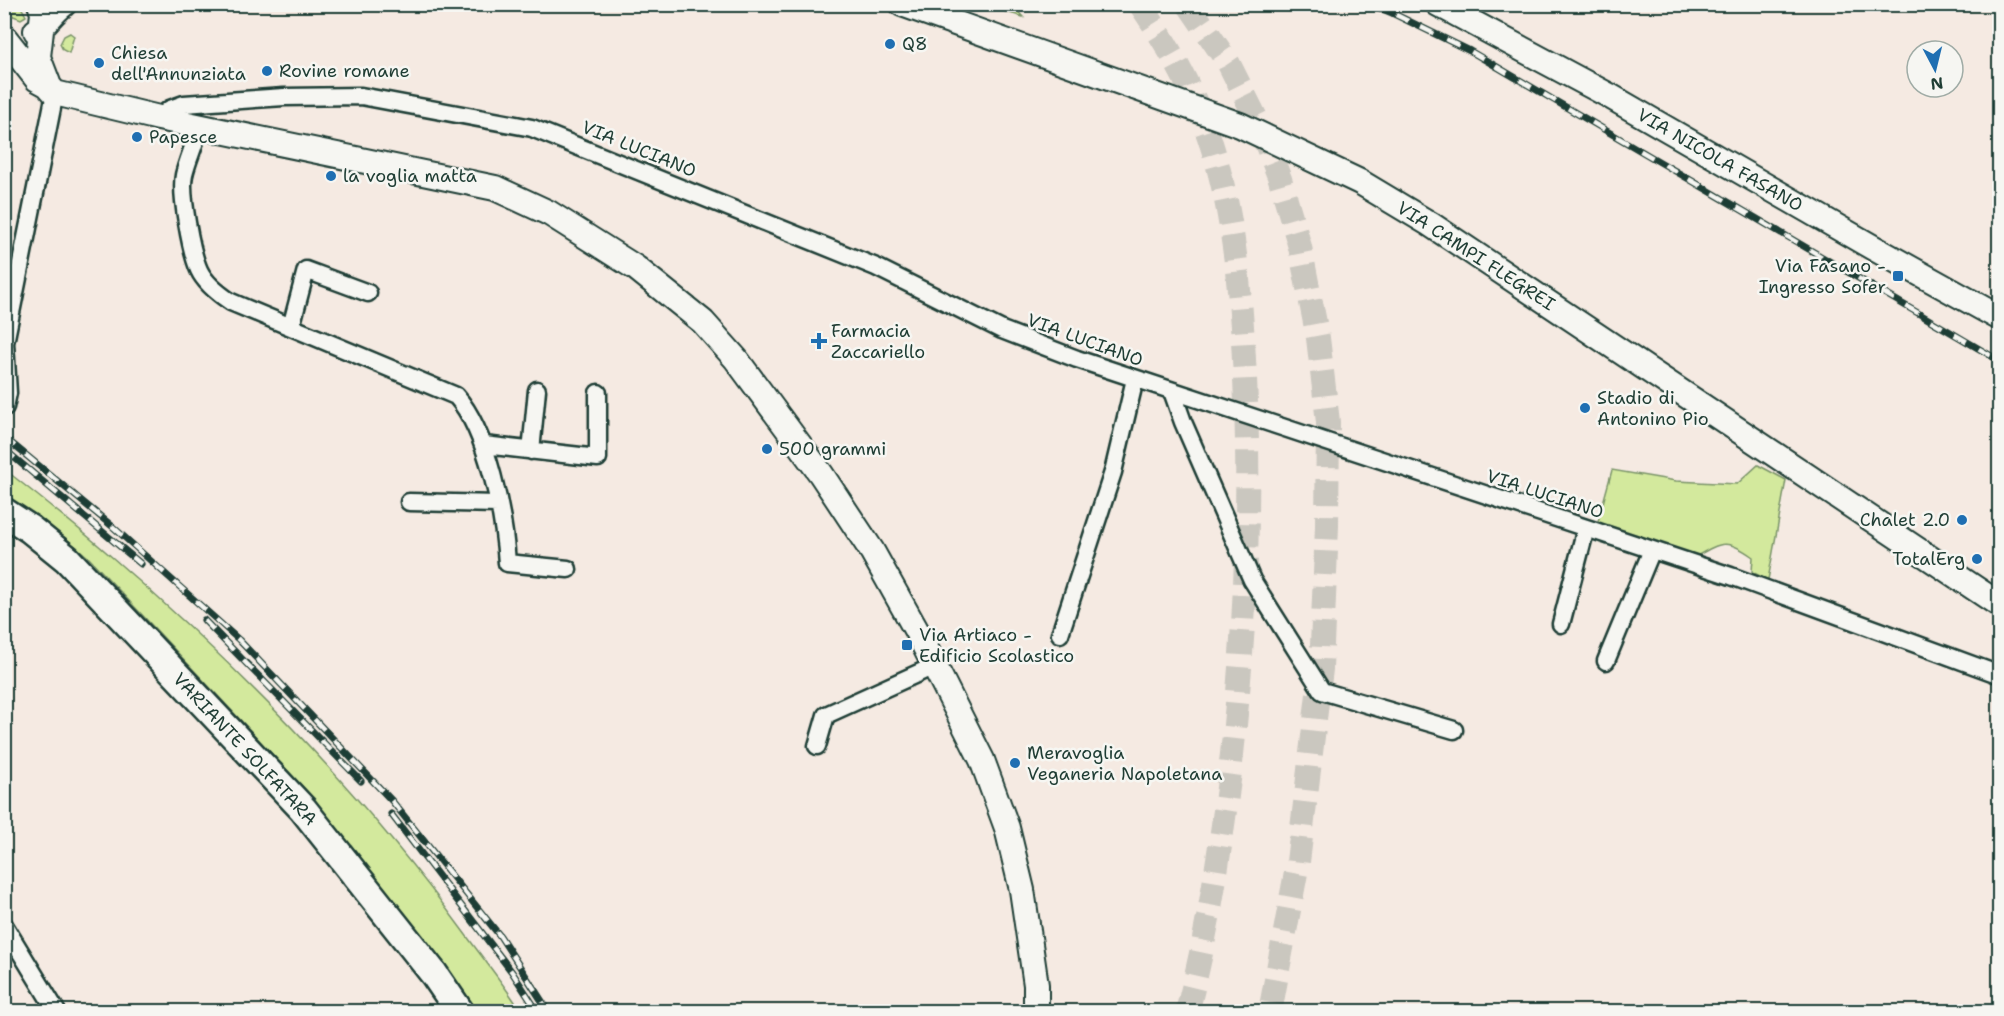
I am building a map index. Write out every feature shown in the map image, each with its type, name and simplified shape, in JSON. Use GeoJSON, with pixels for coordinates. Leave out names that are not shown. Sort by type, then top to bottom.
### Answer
{"type":"FeatureCollection","features":[{"type":"Feature","properties":{"kind":"main road"},"geometry":{"type":"LineString","coordinates":[[40,4],[42,13],[38,57],[51,89]]}},
{"type":"Feature","properties":{"kind":"main road"},"geometry":{"type":"LineString","coordinates":[[4,32],[20,36],[40,29],[48,17],[64,4]]}},
{"type":"Feature","properties":{"kind":"main road","name":"VIA CAMPI FLEGREI"},"geometry":{"type":"LineString","coordinates":[[902,4],[1240,125],[1360,182],[1430,224],[2000,604]]}},
{"type":"Feature","properties":{"kind":"main road","name":"VIA NICOLA FASANO"},"geometry":{"type":"LineString","coordinates":[[1438,4],[1608,95],[1852,236],[2000,318]]}},
{"type":"Feature","properties":{"kind":"main road"},"geometry":{"type":"LineString","coordinates":[[4,37],[37,79],[51,89],[159,118],[495,188],[549,213],[636,268],[703,322],[736,359],[821,474],[865,542],[911,621],[982,760],[1007,828],[1022,890],[1036,985],[1036,1011]]}},
{"type":"Feature","properties":{"kind":"main road","name":"VARIANTE SOLFATARA"},"geometry":{"type":"LineString","coordinates":[[4,512],[30,529],[67,559],[303,809],[434,974],[460,1011]]}},
{"type":"Feature","properties":{"kind":"street"},"geometry":{"type":"LineString","coordinates":[[5,407],[8,393],[5,343],[51,89]]}},
{"type":"Feature","properties":{"kind":"street","name":"VIA LUCIANO"},"geometry":{"type":"LineString","coordinates":[[159,118],[170,109],[184,104],[284,97],[361,96],[532,128],[876,267],[1002,330],[1077,359],[1731,576],[2000,675]]}},
{"type":"Feature","properties":{"kind":"street"},"geometry":{"type":"LineString","coordinates":[[199,126],[196,144],[184,175],[183,189],[193,250],[200,272],[215,291],[231,302],[456,396],[466,407],[484,445],[505,536],[507,563],[568,569]]}},
{"type":"Feature","properties":{"kind":"street"},"geometry":{"type":"LineString","coordinates":[[291,327],[306,270],[368,293]]}},
{"type":"Feature","properties":{"kind":"street"},"geometry":{"type":"LineString","coordinates":[[1060,634],[1113,472],[1135,379]]}},
{"type":"Feature","properties":{"kind":"street"},"geometry":{"type":"LineString","coordinates":[[531,451],[537,390]]}},
{"type":"Feature","properties":{"kind":"street"},"geometry":{"type":"LineString","coordinates":[[1172,391],[1183,422],[1252,580],[1322,691],[1454,730]]}},
{"type":"Feature","properties":{"kind":"street"},"geometry":{"type":"LineString","coordinates":[[484,445],[598,458],[598,393]]}},
{"type":"Feature","properties":{"kind":"street"},"geometry":{"type":"LineString","coordinates":[[408,502],[498,504]]}},
{"type":"Feature","properties":{"kind":"street"},"geometry":{"type":"LineString","coordinates":[[1561,624],[1586,528]]}},
{"type":"Feature","properties":{"kind":"street"},"geometry":{"type":"LineString","coordinates":[[1606,661],[1652,550]]}},
{"type":"Feature","properties":{"kind":"street"},"geometry":{"type":"LineString","coordinates":[[817,746],[826,715],[934,666]]}},
{"type":"Feature","properties":{"kind":"street"},"geometry":{"type":"LineString","coordinates":[[4,925],[57,1011]]}},
{"type":"Feature","properties":{"kind":"green space"},"geometry":{"type":"Polygon","coordinates":[[[4,5],[20,5],[26,16],[21,19],[11,15],[4,5]]]}},
{"type":"Feature","properties":{"kind":"green space"},"geometry":{"type":"Polygon","coordinates":[[[982,5],[1012,5],[1023,17],[982,5]]]}},
{"type":"Feature","properties":{"kind":"green space"},"geometry":{"type":"Polygon","coordinates":[[[70,33],[74,36],[69,53],[63,50],[60,44],[64,36],[70,33]]]}},
{"type":"Feature","properties":{"kind":"green space"},"geometry":{"type":"Polygon","coordinates":[[[1758,465],[1786,480],[1768,580],[1752,572],[1753,557],[1737,547],[1718,545],[1695,557],[1597,525],[1612,470],[1676,481],[1737,484],[1758,465]]]}},
{"type":"Feature","properties":{"kind":"green space"},"geometry":{"type":"Polygon","coordinates":[[[4,469],[86,535],[161,600],[298,734],[384,830],[521,1011],[476,1011],[362,860],[304,788],[88,557],[67,539],[5,495],[4,469]]]}},
{"type":"Feature","properties":{"kind":"tunnel"},"geometry":{"type":"LineString","coordinates":[[1140,4],[1188,85],[1203,119],[1218,166],[1235,256],[1245,378],[1247,526],[1240,674],[1226,802],[1213,892],[1187,1012]]}},
{"type":"Feature","properties":{"kind":"tunnel"},"geometry":{"type":"LineString","coordinates":[[1188,4],[1229,64],[1257,120],[1280,179],[1300,247],[1318,338],[1328,422],[1327,526],[1321,669],[1298,862],[1270,1012]]}},
{"type":"Feature","properties":{"kind":"railway"},"geometry":{"type":"LineString","coordinates":[[1370,4],[1470,51],[2000,361]]}},
{"type":"Feature","properties":{"kind":"railway"},"geometry":{"type":"LineString","coordinates":[[4,437],[112,526],[239,640],[392,801],[500,936],[549,1012]]}},
{"type":"Feature","properties":{"kind":"railway"},"geometry":{"type":"LineString","coordinates":[[4,449],[141,564]]}},
{"type":"Feature","properties":{"kind":"railway"},"geometry":{"type":"LineString","coordinates":[[204,620],[361,781]]}},
{"type":"Feature","properties":{"kind":"railway"},"geometry":{"type":"LineString","coordinates":[[391,814],[512,972],[538,1012]]}},
{"type":"Feature","properties":{"kind":"place","name":"Q8"},"geometry":{"type":"Point","coordinates":[890,44]}},
{"type":"Feature","properties":{"kind":"place","name":"Chiesa dell'Annunziata"},"geometry":{"type":"Point","coordinates":[99,63]}},
{"type":"Feature","properties":{"kind":"place","name":"Rovine romane"},"geometry":{"type":"Point","coordinates":[267,71]}},
{"type":"Feature","properties":{"kind":"place","name":"Papesce"},"geometry":{"type":"Point","coordinates":[137,137]}},
{"type":"Feature","properties":{"kind":"place","name":"la voglia matta"},"geometry":{"type":"Point","coordinates":[331,176]}},
{"type":"Feature","properties":{"kind":"place","name":"Via Fasano - Ingresso Sofer"},"geometry":{"type":"Point","coordinates":[1898,276]}},
{"type":"Feature","properties":{"kind":"place","name":"Farmacia Zaccariello"},"geometry":{"type":"Point","coordinates":[819,341]}},
{"type":"Feature","properties":{"kind":"place","name":"Stadio di Antonino Pio"},"geometry":{"type":"Point","coordinates":[1585,408]}},
{"type":"Feature","properties":{"kind":"place","name":"500 grammi"},"geometry":{"type":"Point","coordinates":[767,449]}},
{"type":"Feature","properties":{"kind":"place","name":"Chalet 2.0"},"geometry":{"type":"Point","coordinates":[1962,520]}},
{"type":"Feature","properties":{"kind":"place","name":"TotalErg"},"geometry":{"type":"Point","coordinates":[1977,559]}},
{"type":"Feature","properties":{"kind":"place","name":"Via Artiaco - Edificio Scolastico"},"geometry":{"type":"Point","coordinates":[907,645]}},
{"type":"Feature","properties":{"kind":"place","name":"Meravoglia Veganeria Napoletana"},"geometry":{"type":"Point","coordinates":[1015,763]}}]}
